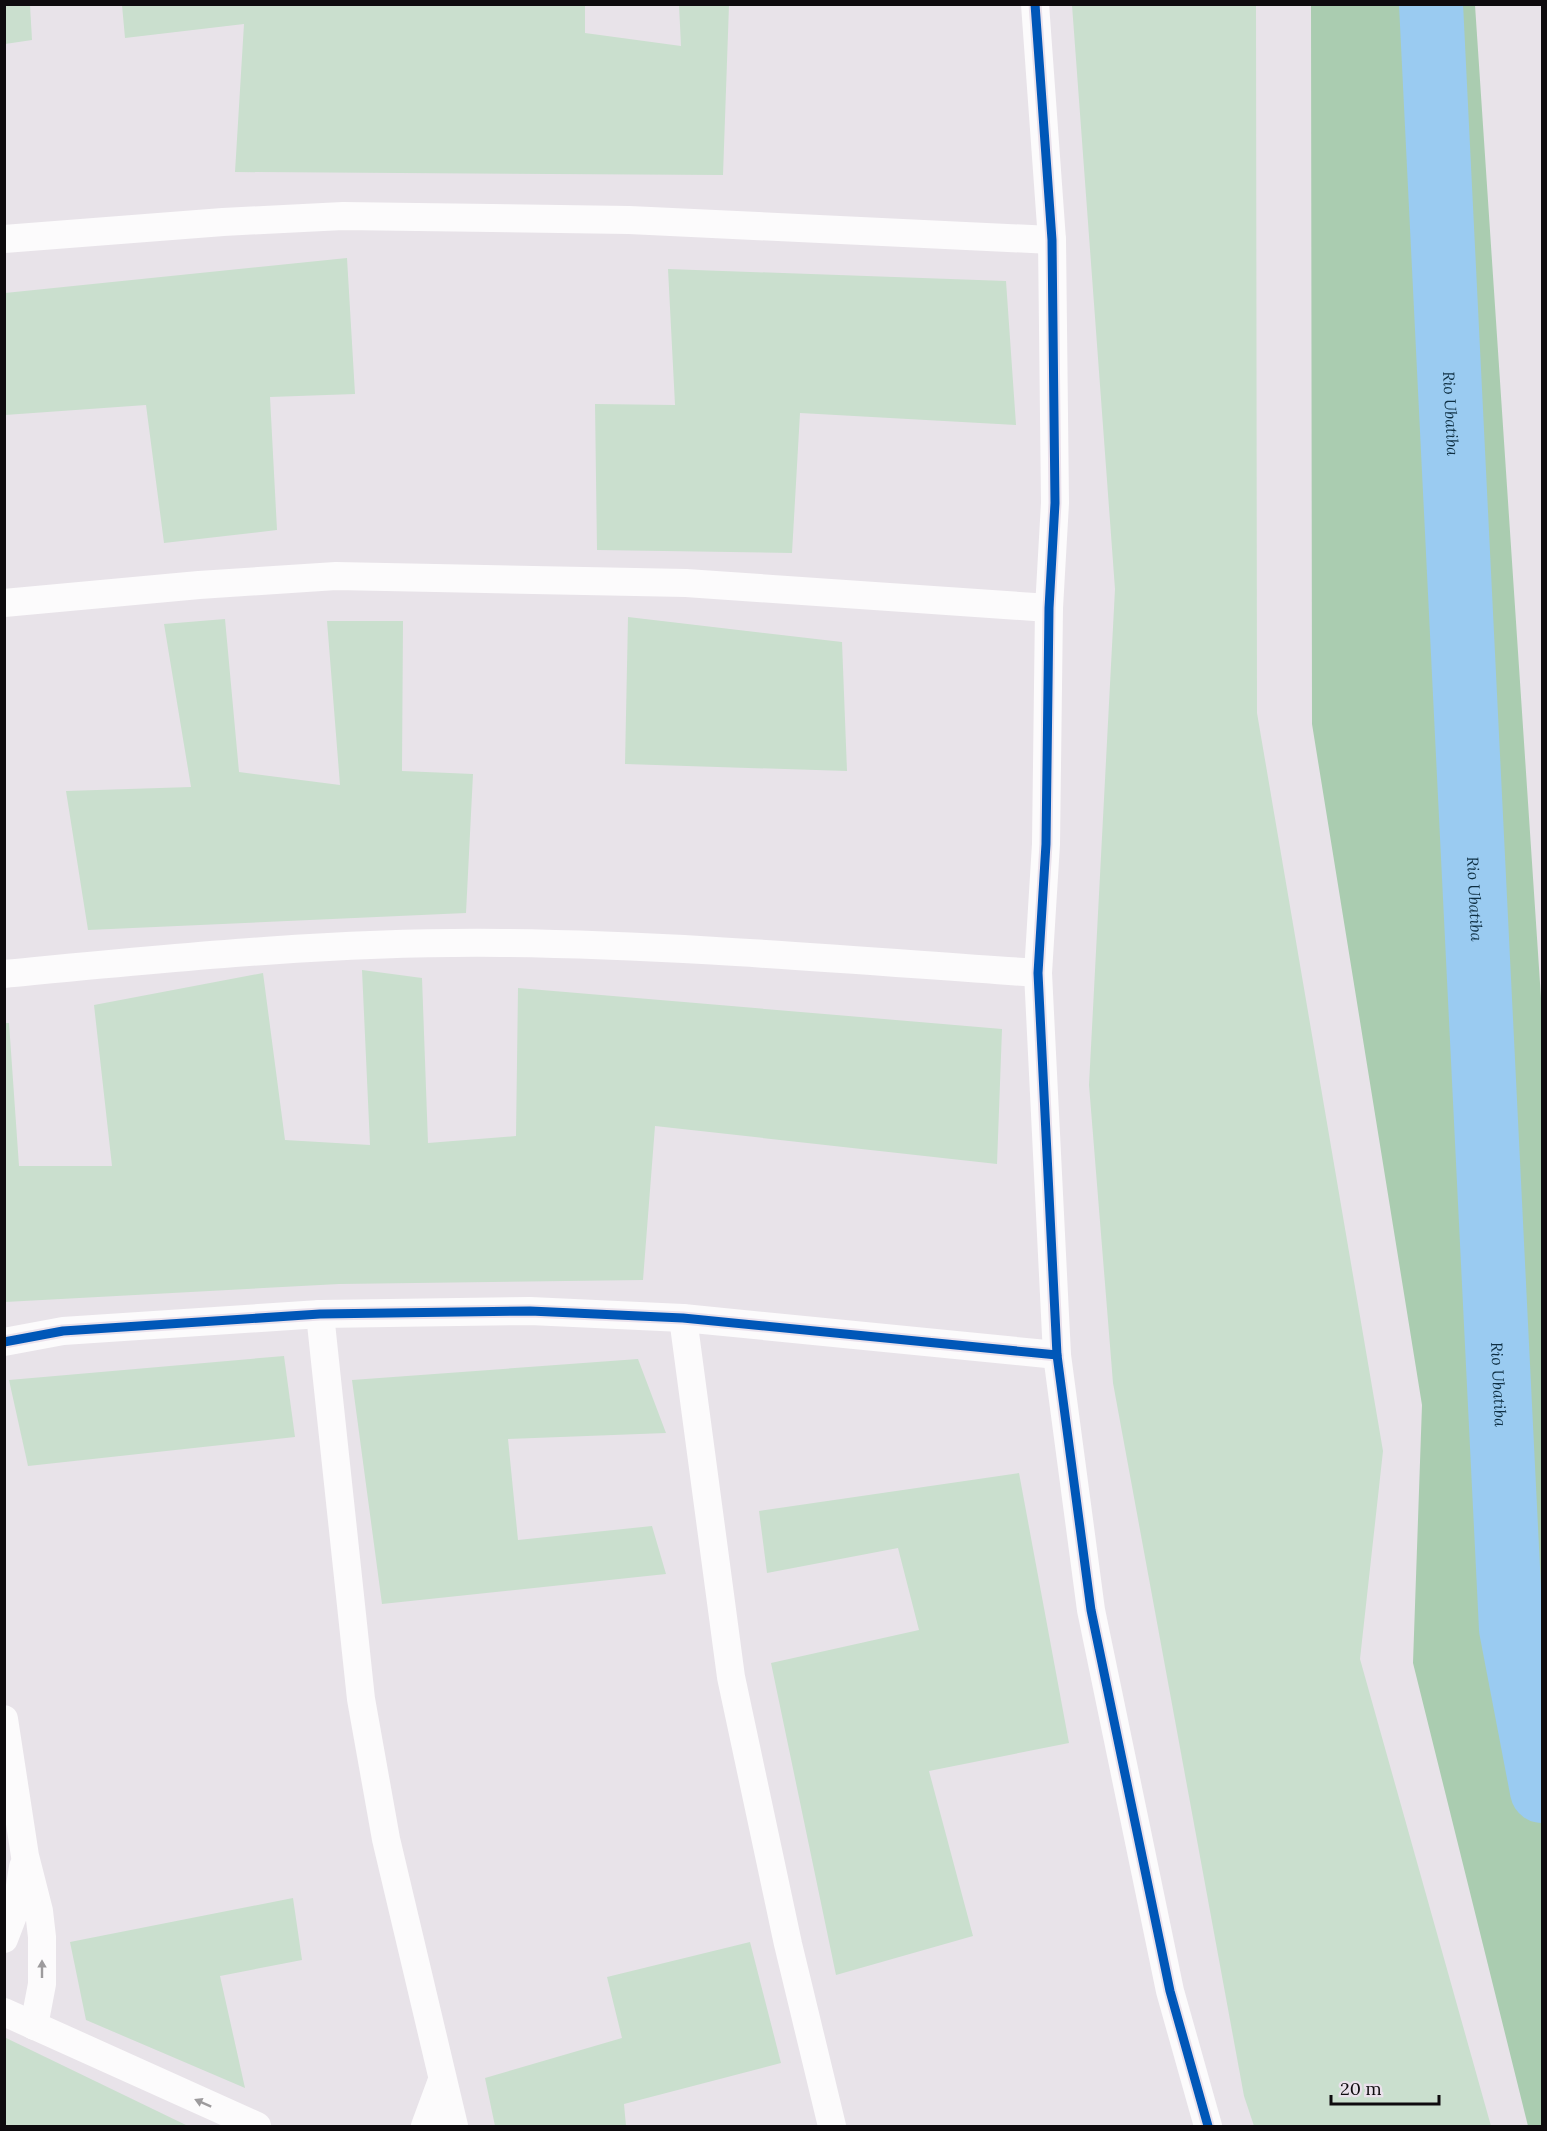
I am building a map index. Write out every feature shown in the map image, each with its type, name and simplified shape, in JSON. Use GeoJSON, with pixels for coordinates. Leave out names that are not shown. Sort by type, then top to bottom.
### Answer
{"type":"FeatureCollection","features":[{"type":"Feature","properties":{"kind":"street"},"geometry":{"type":"LineString","coordinates":[[1035,4],[1052,240],[1055,503],[1049,608],[1046,844],[1038,973],[1058,1354],[1090,1610],[1170,1991],[1208,2127]]}},
{"type":"Feature","properties":{"kind":"street"},"geometry":{"type":"LineString","coordinates":[[4,239],[223,222],[343,216],[629,220],[1052,240]]}},
{"type":"Feature","properties":{"kind":"street"},"geometry":{"type":"LineString","coordinates":[[4,603],[199,585],[336,576],[686,583],[1049,608]]}},
{"type":"Feature","properties":{"kind":"street"},"geometry":{"type":"LineString","coordinates":[[4,974],[321,945],[502,943],[691,949],[1038,973]]}},
{"type":"Feature","properties":{"kind":"street"},"geometry":{"type":"LineString","coordinates":[[4,1342],[63,1331],[320,1314],[530,1311],[683,1318],[1058,1354]]}},
{"type":"Feature","properties":{"kind":"street"},"geometry":{"type":"LineString","coordinates":[[320,1314],[361,1699],[387,1839],[454,2127]]}},
{"type":"Feature","properties":{"kind":"street"},"geometry":{"type":"LineString","coordinates":[[683,1318],[731,1677],[786,1934],[832,2127]]}},
{"type":"Feature","properties":{"kind":"street"},"geometry":{"type":"LineString","coordinates":[[4,1719],[25,1856],[39,1911],[42,1937],[42,1984],[33,2026]]}},
{"type":"Feature","properties":{"kind":"street"},"geometry":{"type":"LineString","coordinates":[[4,1939],[17,1905],[25,1856]]}},
{"type":"Feature","properties":{"kind":"street"},"geometry":{"type":"LineString","coordinates":[[4,2012],[257,2127]]}},
{"type":"Feature","properties":{"kind":"street"},"geometry":{"type":"LineString","coordinates":[[424,2127],[442,2079]]}},
{"type":"Feature","properties":{"kind":"green space"},"geometry":{"type":"Polygon","coordinates":[[[5,4],[30,5],[32,40],[5,44],[5,4]]]}},
{"type":"Feature","properties":{"kind":"green space"},"geometry":{"type":"Polygon","coordinates":[[[122,5],[585,5],[585,33],[681,46],[679,5],[729,5],[723,175],[235,172],[244,24],[125,38],[122,5]]]}},
{"type":"Feature","properties":{"kind":"green space"},"geometry":{"type":"Polygon","coordinates":[[[1072,5],[1256,5],[1257,713],[1383,1451],[1360,1659],[1491,2126],[1254,2126],[1244,2096],[1113,1383],[1089,1085],[1115,589],[1072,5]]]}},
{"type":"Feature","properties":{"kind":"green space"},"geometry":{"type":"Polygon","coordinates":[[[1311,5],[1475,5],[1542,1013],[1542,2126],[1528,2126],[1413,1663],[1422,1405],[1312,724],[1311,5]]]}},
{"type":"Feature","properties":{"kind":"green space"},"geometry":{"type":"Polygon","coordinates":[[[347,258],[355,394],[270,397],[277,530],[164,543],[146,405],[5,415],[5,293],[347,258]]]}},
{"type":"Feature","properties":{"kind":"green space"},"geometry":{"type":"Polygon","coordinates":[[[668,269],[1006,281],[1016,425],[800,413],[792,553],[597,550],[595,404],[675,405],[668,269]]]}},
{"type":"Feature","properties":{"kind":"green space"},"geometry":{"type":"Polygon","coordinates":[[[628,617],[842,642],[847,771],[625,764],[628,617]]]}},
{"type":"Feature","properties":{"kind":"green space"},"geometry":{"type":"Polygon","coordinates":[[[225,619],[239,772],[340,785],[327,621],[403,621],[402,771],[473,774],[466,913],[88,930],[66,791],[191,787],[164,624],[225,619]]]}},
{"type":"Feature","properties":{"kind":"green space"},"geometry":{"type":"Polygon","coordinates":[[[362,970],[422,978],[428,1143],[516,1136],[518,988],[1002,1029],[997,1164],[655,1126],[643,1280],[339,1284],[5,1302],[5,1023],[9,1023],[19,1166],[112,1166],[94,1005],[263,973],[285,1140],[370,1145],[362,970]]]}},
{"type":"Feature","properties":{"kind":"green space"},"geometry":{"type":"Polygon","coordinates":[[[284,1356],[295,1437],[28,1466],[9,1380],[284,1356]]]}},
{"type":"Feature","properties":{"kind":"green space"},"geometry":{"type":"Polygon","coordinates":[[[638,1359],[666,1433],[508,1439],[518,1540],[652,1526],[666,1574],[382,1604],[352,1380],[638,1359]]]}},
{"type":"Feature","properties":{"kind":"green space"},"geometry":{"type":"Polygon","coordinates":[[[1019,1473],[1069,1743],[929,1771],[973,1936],[836,1975],[771,1663],[919,1630],[898,1548],[767,1573],[759,1511],[1019,1473]]]}},
{"type":"Feature","properties":{"kind":"green space"},"geometry":{"type":"Polygon","coordinates":[[[293,1898],[302,1960],[220,1976],[245,2088],[86,2020],[70,1942],[293,1898]]]}},
{"type":"Feature","properties":{"kind":"green space"},"geometry":{"type":"Polygon","coordinates":[[[750,1942],[781,2063],[624,2104],[626,2126],[495,2126],[485,2078],[622,2038],[607,1977],[750,1942]]]}},
{"type":"Feature","properties":{"kind":"green space"},"geometry":{"type":"Polygon","coordinates":[[[4,2037],[188,2126],[5,2126],[4,2037]]]}},
{"type":"Feature","properties":{"kind":"waterway","name":"Rio Ubatiba"},"geometry":{"type":"LineString","coordinates":[[1431,4],[1511,1629],[1542,1791]]}},
{"type":"Feature","properties":{"kind":"cycle path"},"geometry":{"type":"LineString","coordinates":[[1035,4],[1052,240],[1055,503],[1049,608],[1046,844],[1038,973],[1057,1355],[1091,1610],[1170,1991],[1208,2126]]}},
{"type":"Feature","properties":{"kind":"cycle path"},"geometry":{"type":"LineString","coordinates":[[4,1342],[63,1331],[320,1314],[530,1311],[683,1318],[1057,1355]]}}]}
